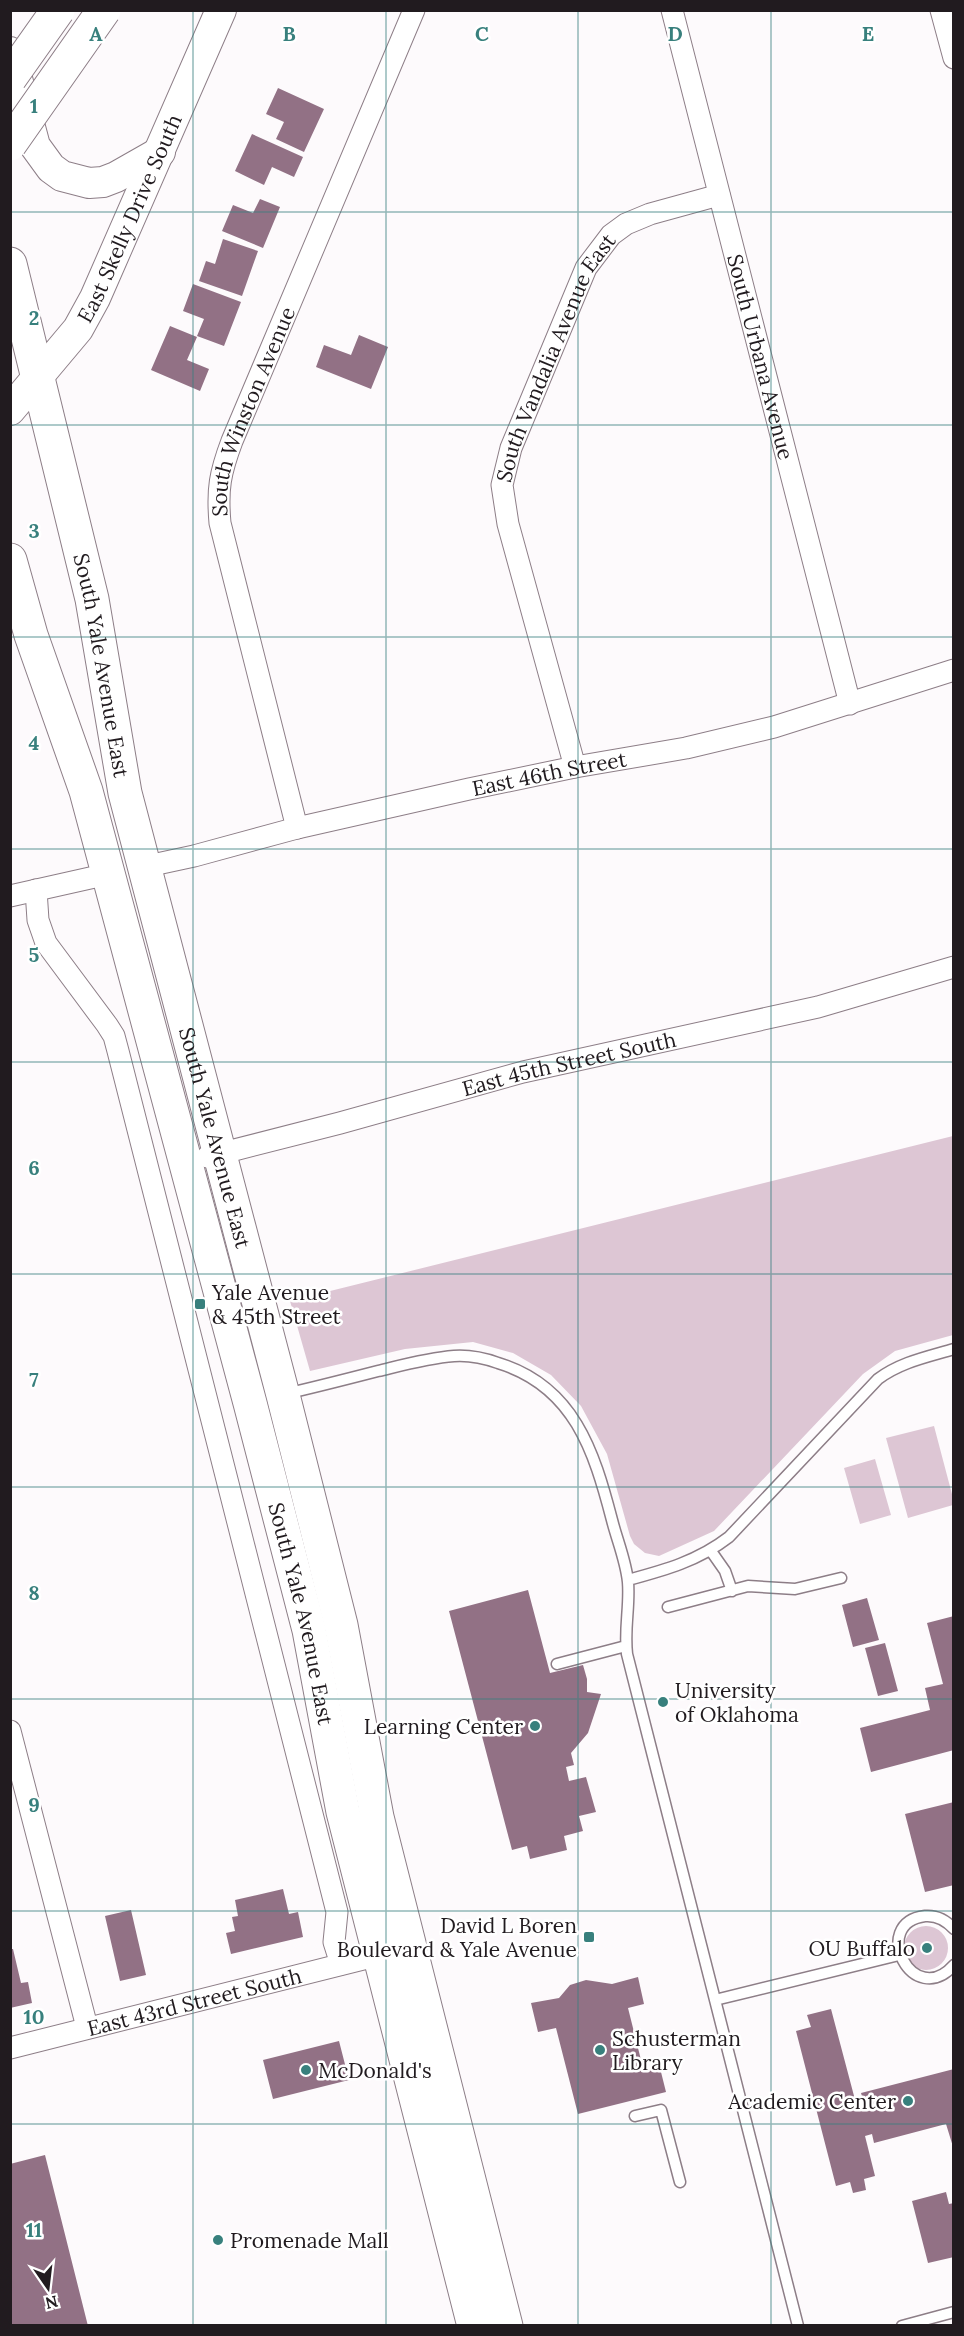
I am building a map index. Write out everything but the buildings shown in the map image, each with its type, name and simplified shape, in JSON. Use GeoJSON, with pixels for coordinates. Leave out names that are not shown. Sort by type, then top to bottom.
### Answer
{"type":"FeatureCollection","features":[{"type":"Feature","properties":{"kind":"main road"},"geometry":{"type":"LineString","coordinates":[[10,78],[58,10]]}},
{"type":"Feature","properties":{"kind":"main road"},"geometry":{"type":"LineString","coordinates":[[10,144],[104,10]]}},
{"type":"Feature","properties":{"kind":"main road","name":"East Skelly Drive South"},"geometry":{"type":"LineString","coordinates":[[10,410],[78,329],[95,298],[221,10]]}},
{"type":"Feature","properties":{"kind":"main road"},"geometry":{"type":"LineString","coordinates":[[10,52],[35,146],[51,168],[62,176],[89,183],[103,182],[160,152]]}},
{"type":"Feature","properties":{"kind":"main road","name":"South Yale Avenue East"},"geometry":{"type":"LineString","coordinates":[[10,264],[92,599],[117,749],[143,867],[283,1395],[341,1625],[376,1817],[506,2325]]}},
{"type":"Feature","properties":{"kind":"main road","name":"South Yale Avenue East"},"geometry":{"type":"LineString","coordinates":[[11,566],[31,635],[86,791],[250,1403],[309,1630],[343,1812],[474,2325]]}},
{"type":"Feature","properties":{"kind":"main road"},"geometry":{"type":"LineString","coordinates":[[108,874],[143,867]]}},
{"type":"Feature","properties":{"kind":"main road"},"geometry":{"type":"LineString","coordinates":[[250,1403],[283,1395]]}},
{"type":"Feature","properties":{"kind":"main road"},"geometry":{"type":"LineString","coordinates":[[379,1955],[411,1949]]}},
{"type":"Feature","properties":{"kind":"street","name":"South Winston Avenue"},"geometry":{"type":"LineString","coordinates":[[297,828],[220,523],[218,496],[220,473],[414,10]]}},
{"type":"Feature","properties":{"kind":"street","name":"South Urbana Avenue"},"geometry":{"type":"LineString","coordinates":[[672,10],[850,704]]}},
{"type":"Feature","properties":{"kind":"street"},"geometry":{"type":"LineString","coordinates":[[941,10],[954,58]]}},
{"type":"Feature","properties":{"kind":"street","name":"South Vandalia Avenue East"},"geometry":{"type":"LineString","coordinates":[[575,767],[508,524],[502,485],[511,448],[586,268],[611,235],[626,224],[650,214],[719,195]]}},
{"type":"Feature","properties":{"kind":"street","name":"East 46th Street"},"geometry":{"type":"LineString","coordinates":[[143,867],[297,828],[575,767],[687,748],[774,727],[954,670]]}},
{"type":"Feature","properties":{"kind":"street"},"geometry":{"type":"LineString","coordinates":[[10,896],[108,874]]}},
{"type":"Feature","properties":{"kind":"street","name":"South Yale Avenue East"},"geometry":{"type":"LineString","coordinates":[[36,890],[38,920],[46,943],[114,1036],[337,1912],[334,1942],[341,1964]]}},
{"type":"Feature","properties":{"kind":"street","name":"East 45th Street South"},"geometry":{"type":"LineString","coordinates":[[185,1163],[523,1072],[818,1007],[954,967]]}},
{"type":"Feature","properties":{"kind":"street"},"geometry":{"type":"LineString","coordinates":[[10,1731],[87,2027]]}},
{"type":"Feature","properties":{"kind":"street","name":"East 43rd Street South"},"geometry":{"type":"LineString","coordinates":[[10,2048],[379,1955]]}},
{"type":"Feature","properties":{"kind":"lane"},"geometry":{"type":"LineString","coordinates":[[628,1580],[678,1567],[711,1551],[737,1529],[878,1378],[906,1362],[954,1349]]}},
{"type":"Feature","properties":{"kind":"lane"},"geometry":{"type":"LineString","coordinates":[[283,1395],[421,1360],[455,1356],[481,1358],[510,1366],[534,1378],[571,1413],[587,1440],[599,1472],[628,1580],[628,1608],[624,1635],[626,1646],[798,2325]]}},
{"type":"Feature","properties":{"kind":"lane"},"geometry":{"type":"LineString","coordinates":[[711,1551],[724,1571],[732,1591]]}},
{"type":"Feature","properties":{"kind":"lane"},"geometry":{"type":"LineString","coordinates":[[668,1607],[748,1586],[795,1589],[841,1578]]}},
{"type":"Feature","properties":{"kind":"lane"},"geometry":{"type":"LineString","coordinates":[[557,1664],[626,1646]]}},
{"type":"Feature","properties":{"kind":"lane"},"geometry":{"type":"LineString","coordinates":[[954,1929],[943,1919],[924,1916],[910,1922],[898,1942],[899,1955],[906,1967],[922,1977],[941,1975],[954,1965]]}},
{"type":"Feature","properties":{"kind":"lane"},"geometry":{"type":"LineString","coordinates":[[715,2000],[899,1955]]}},
{"type":"Feature","properties":{"kind":"lane"},"geometry":{"type":"LineString","coordinates":[[635,2116],[661,2110],[680,2182]]}},
{"type":"Feature","properties":{"kind":"lane"},"geometry":{"type":"LineString","coordinates":[[902,2325],[954,2312]]}},
{"type":"Feature","properties":{"kind":"shaded area"},"geometry":{"type":"Polygon","coordinates":[[[953,1136],[953,1335],[895,1351],[863,1374],[714,1531],[659,1556],[645,1553],[634,1544],[607,1454],[581,1406],[551,1375],[513,1353],[473,1342],[405,1349],[310,1371],[290,1301],[953,1136]]]}},
{"type":"Feature","properties":{"kind":"shaded area"},"geometry":{"type":"Polygon","coordinates":[[[934,1426],[953,1505],[908,1518],[886,1438],[934,1426]]]}},
{"type":"Feature","properties":{"kind":"shaded area"},"geometry":{"type":"Polygon","coordinates":[[[875,1459],[891,1515],[860,1524],[844,1468],[875,1459]]]}},
{"type":"Feature","properties":{"kind":"shaded area"},"geometry":{"type":"Polygon","coordinates":[[[926,1926],[941,1933],[948,1948],[941,1963],[926,1970],[911,1963],[904,1948],[911,1933],[926,1926]]]}},
{"type":"Feature","properties":{"kind":"place","name":"Yale Avenue & 45th Street"},"geometry":{"type":"Point","coordinates":[200,1304]}},
{"type":"Feature","properties":{"kind":"place","name":"University of Oklahoma"},"geometry":{"type":"Point","coordinates":[663,1702]}},
{"type":"Feature","properties":{"kind":"place","name":"Learning Center"},"geometry":{"type":"Point","coordinates":[535,1726]}},
{"type":"Feature","properties":{"kind":"place","name":"David L Boren Boulevard & Yale Avenue"},"geometry":{"type":"Point","coordinates":[589,1937]}},
{"type":"Feature","properties":{"kind":"place","name":"OU Buffalo"},"geometry":{"type":"Point","coordinates":[927,1948]}},
{"type":"Feature","properties":{"kind":"place","name":"Schusterman Library"},"geometry":{"type":"Point","coordinates":[600,2050]}},
{"type":"Feature","properties":{"kind":"place","name":"McDonald's"},"geometry":{"type":"Point","coordinates":[306,2070]}},
{"type":"Feature","properties":{"kind":"place","name":"Academic Center"},"geometry":{"type":"Point","coordinates":[908,2101]}},
{"type":"Feature","properties":{"kind":"place","name":"Promenade Mall"},"geometry":{"type":"Point","coordinates":[218,2240]}}]}
